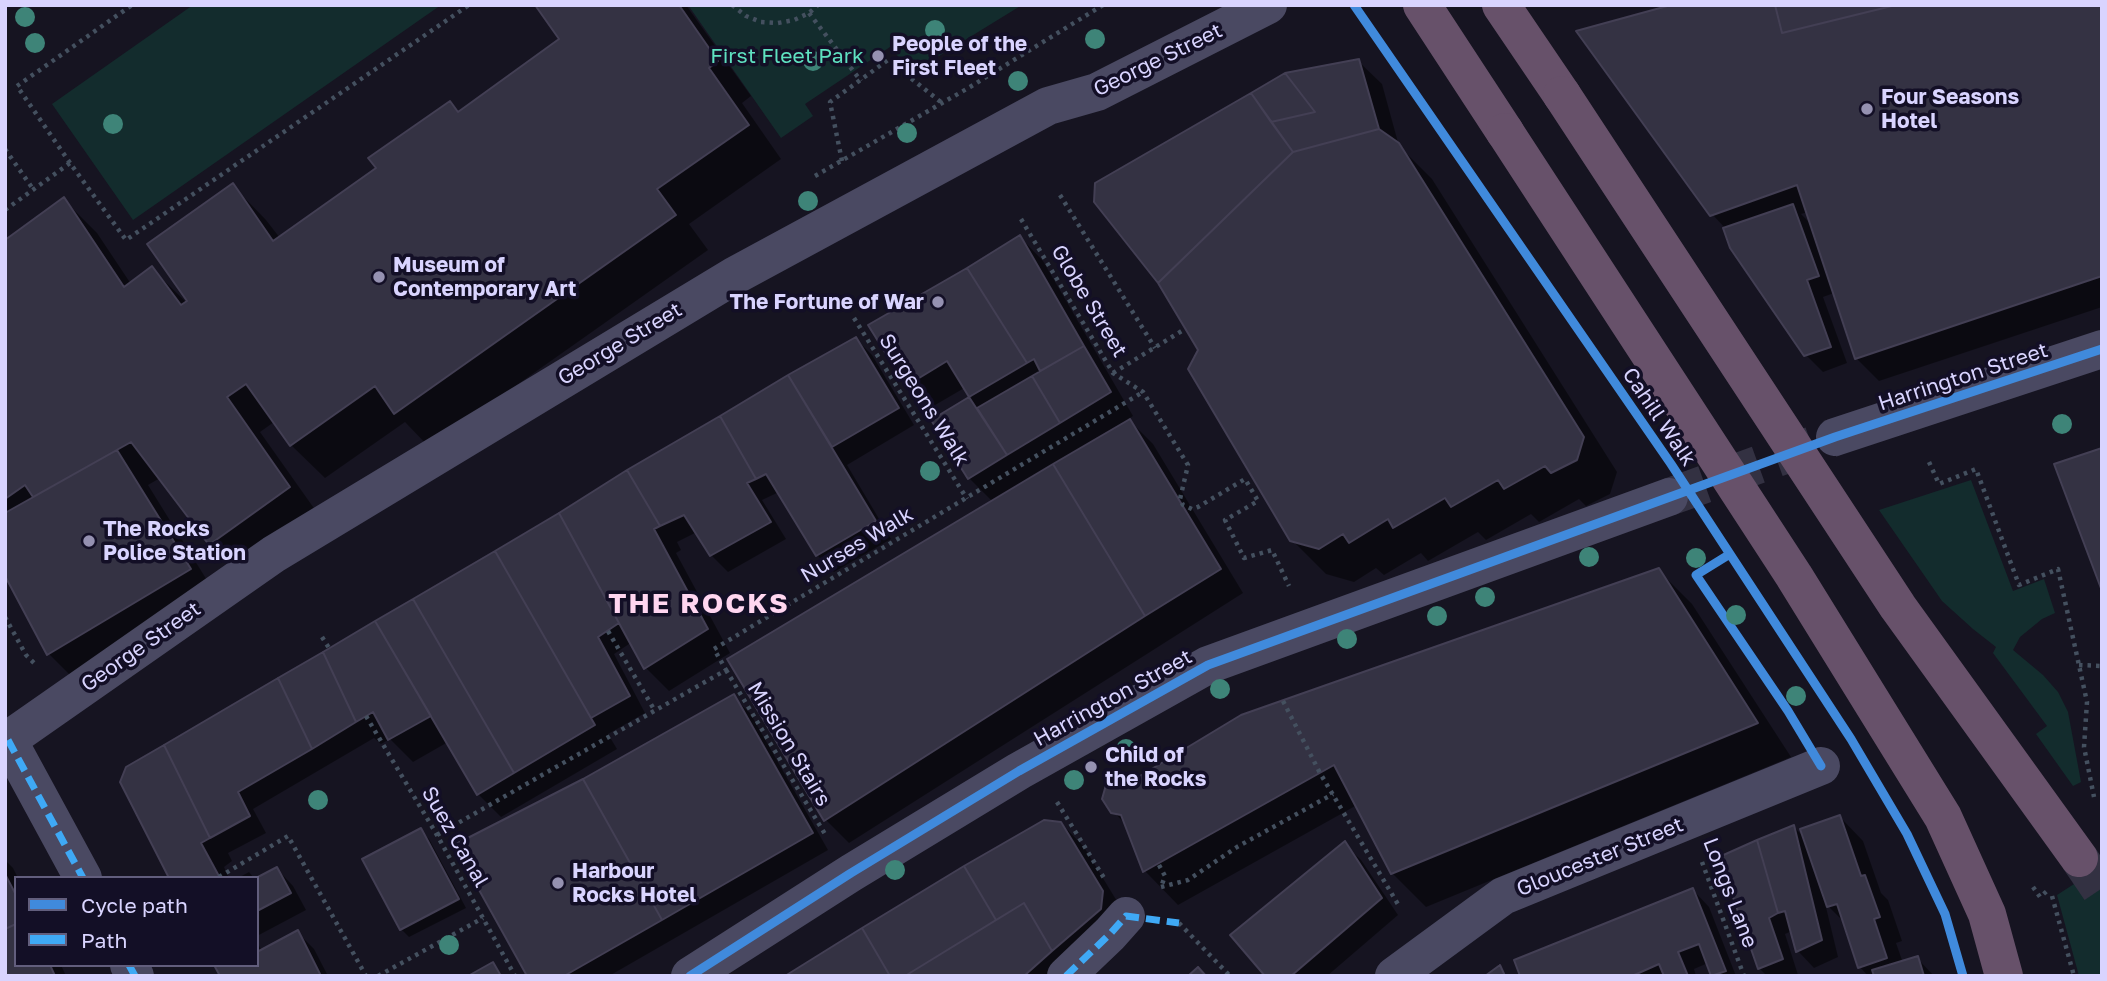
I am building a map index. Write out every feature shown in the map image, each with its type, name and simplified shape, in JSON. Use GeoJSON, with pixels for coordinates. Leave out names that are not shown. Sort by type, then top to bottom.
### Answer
{"type":"FeatureCollection","features":[{"type":"Feature","properties":{"kind":"highway"},"geometry":{"type":"LineString","coordinates":[[1422,5],[1794,576],[1944,817],[1987,914],[2004,976]]}},
{"type":"Feature","properties":{"kind":"highway"},"geometry":{"type":"LineString","coordinates":[[1502,5],[1899,607],[2079,858]]}},
{"type":"Feature","properties":{"kind":"street","name":"George Street"},"geometry":{"type":"LineString","coordinates":[[7,741],[274,554],[710,290],[1048,106],[1097,92],[1268,5]]}},
{"type":"Feature","properties":{"kind":"street","name":"Harrington Street"},"geometry":{"type":"LineString","coordinates":[[1835,437],[2102,349]]}},
{"type":"Feature","properties":{"kind":"street","name":"Harrington Street"},"geometry":{"type":"LineString","coordinates":[[690,976],[839,880],[1008,778],[1209,665],[1669,497]]}},
{"type":"Feature","properties":{"kind":"street"},"geometry":{"type":"LineString","coordinates":[[7,741],[82,876]]}},
{"type":"Feature","properties":{"kind":"street","name":"Gloucester Street"},"geometry":{"type":"LineString","coordinates":[[1394,976],[1503,896],[1821,766]]}},
{"type":"Feature","properties":{"kind":"street"},"geometry":{"type":"LineString","coordinates":[[1066,976],[1126,916]]}},
{"type":"Feature","properties":{"kind":"path"},"geometry":{"type":"LineString","coordinates":[[132,5],[17,86],[125,240],[469,5]]}},
{"type":"Feature","properties":{"kind":"path"},"geometry":{"type":"LineString","coordinates":[[732,5],[746,16],[761,22],[778,23],[794,20],[818,5]]}},
{"type":"Feature","properties":{"kind":"path"},"geometry":{"type":"LineString","coordinates":[[809,13],[861,81]]}},
{"type":"Feature","properties":{"kind":"path"},"geometry":{"type":"LineString","coordinates":[[842,161],[830,102],[888,60],[942,103]]}},
{"type":"Feature","properties":{"kind":"path"},"geometry":{"type":"LineString","coordinates":[[5,149],[33,189]]}},
{"type":"Feature","properties":{"kind":"path"},"geometry":{"type":"LineString","coordinates":[[5,210],[71,163]]}},
{"type":"Feature","properties":{"kind":"path"},"geometry":{"type":"LineString","coordinates":[[1060,195],[1155,348]]}},
{"type":"Feature","properties":{"kind":"path"},"geometry":{"type":"LineString","coordinates":[[1113,373],[1185,329]]}},
{"type":"Feature","properties":{"kind":"path"},"geometry":{"type":"LineString","coordinates":[[1929,462],[1938,484],[1976,469],[2019,585],[2058,569],[2087,702],[2084,747],[2095,802]]}},
{"type":"Feature","properties":{"kind":"path"},"geometry":{"type":"LineString","coordinates":[[608,631],[655,711]]}},
{"type":"Feature","properties":{"kind":"path"},"geometry":{"type":"LineString","coordinates":[[322,637],[329,648]]}},
{"type":"Feature","properties":{"kind":"path"},"geometry":{"type":"LineString","coordinates":[[2079,665],[2102,666]]}},
{"type":"Feature","properties":{"kind":"path"},"geometry":{"type":"LineString","coordinates":[[437,835],[726,670]]}},
{"type":"Feature","properties":{"kind":"path"},"geometry":{"type":"LineString","coordinates":[[1283,701],[1320,773],[1399,906]]}},
{"type":"Feature","properties":{"kind":"path"},"geometry":{"type":"LineString","coordinates":[[1161,887],[1188,880],[1237,848],[1333,794]]}},
{"type":"Feature","properties":{"kind":"path"},"geometry":{"type":"LineString","coordinates":[[1059,805],[1126,916]]}},
{"type":"Feature","properties":{"kind":"path"},"geometry":{"type":"LineString","coordinates":[[221,876],[288,836],[366,976]]}},
{"type":"Feature","properties":{"kind":"path"},"geometry":{"type":"LineString","coordinates":[[1159,865],[1165,876]]}},
{"type":"Feature","properties":{"kind":"path"},"geometry":{"type":"LineString","coordinates":[[2033,887],[2040,897],[2051,888],[2074,976]]}},
{"type":"Feature","properties":{"kind":"path"},"geometry":{"type":"LineString","coordinates":[[378,976],[483,918]]}},
{"type":"Feature","properties":{"kind":"path"},"geometry":{"type":"LineString","coordinates":[[1179,923],[1230,976]]}},
{"type":"Feature","properties":{"kind":"green space"},"geometry":{"type":"Polygon","coordinates":[[[193,5],[441,5],[133,220],[52,104],[193,5]]]}},
{"type":"Feature","properties":{"kind":"green space","name":"First Fleet Park"},"geometry":{"type":"Polygon","coordinates":[[[688,5],[1022,5],[926,64],[913,67],[903,62],[890,47],[805,104],[813,116],[781,138],[688,5]]]}},
{"type":"Feature","properties":{"kind":"green space"},"geometry":{"type":"Polygon","coordinates":[[[1971,480],[2013,591],[2044,579],[2055,613],[2042,619],[2020,637],[2013,650],[2043,675],[2058,692],[2068,712],[2081,782],[2073,786],[2036,734],[2047,726],[1993,653],[1996,647],[1942,601],[1879,510],[1971,480]]]}},
{"type":"Feature","properties":{"kind":"green space"},"geometry":{"type":"Polygon","coordinates":[[[2102,866],[2102,976],[2079,976],[2057,895],[2102,866]]]}},
{"type":"Feature","properties":{"kind":"building","name":"Museum of Contemporary Art"},"geometry":{"type":"Polygon","coordinates":[[[535,5],[679,5],[718,61],[709,68],[749,125],[657,189],[676,215],[394,414],[375,386],[290,446],[246,384],[227,397],[290,487],[209,545],[131,442],[33,497],[25,485],[5,499],[5,240],[64,197],[124,287],[152,266],[181,305],[187,301],[147,244],[233,183],[273,241],[376,168],[368,158],[450,101],[458,112],[559,39],[535,5]]]}},
{"type":"Feature","properties":{"kind":"building","name":"Four Seasons Hotel"},"geometry":{"type":"Polygon","coordinates":[[[1671,5],[1775,5],[1782,33],[1896,5],[2102,5],[2102,276],[1855,359],[1797,185],[1710,216],[1576,31],[1671,5]]]}},
{"type":"Feature","properties":{"kind":"building"},"geometry":{"type":"Polygon","coordinates":[[[1775,5],[1896,5],[1782,33],[1775,5]]]}},
{"type":"Feature","properties":{"kind":"building"},"geometry":{"type":"Polygon","coordinates":[[[1359,59],[1379,129],[1293,152],[1271,122],[1315,112],[1285,73],[1359,59]]]}},
{"type":"Feature","properties":{"kind":"building"},"geometry":{"type":"Polygon","coordinates":[[[1285,73],[1315,112],[1271,122],[1251,93],[1285,73]]]}},
{"type":"Feature","properties":{"kind":"building"},"geometry":{"type":"Polygon","coordinates":[[[1251,93],[1293,152],[1158,283],[1094,202],[1095,183],[1251,93]]]}},
{"type":"Feature","properties":{"kind":"building"},"geometry":{"type":"Polygon","coordinates":[[[1379,129],[1399,143],[1584,437],[1577,460],[1551,473],[1545,466],[1504,489],[1498,480],[1451,507],[1445,498],[1393,528],[1388,519],[1349,543],[1343,534],[1319,549],[1290,541],[1188,369],[1198,350],[1158,283],[1293,152],[1379,129]]]}},
{"type":"Feature","properties":{"kind":"building"},"geometry":{"type":"Polygon","coordinates":[[[1793,204],[1819,276],[1807,280],[1831,347],[1804,356],[1730,248],[1723,228],[1793,204]]]}},
{"type":"Feature","properties":{"kind":"building"},"geometry":{"type":"Polygon","coordinates":[[[1020,235],[1084,346],[1040,371],[1034,359],[1027,363],[967,268],[1020,235]]]}},
{"type":"Feature","properties":{"kind":"building"},"geometry":{"type":"Polygon","coordinates":[[[967,268],[1027,363],[969,397],[947,361],[906,386],[868,325],[967,268]]]}},
{"type":"Feature","properties":{"kind":"building"},"geometry":{"type":"Polygon","coordinates":[[[856,337],[899,408],[832,447],[788,375],[856,337]]]}},
{"type":"Feature","properties":{"kind":"building"},"geometry":{"type":"Polygon","coordinates":[[[1084,346],[1111,392],[1060,423],[1032,376],[1084,346]]]}},
{"type":"Feature","properties":{"kind":"building"},"geometry":{"type":"Polygon","coordinates":[[[788,375],[876,521],[816,556],[766,474],[756,479],[720,416],[788,375]]]}},
{"type":"Feature","properties":{"kind":"building"},"geometry":{"type":"Polygon","coordinates":[[[1032,376],[1060,423],[1007,455],[977,408],[1032,376]]]}},
{"type":"Feature","properties":{"kind":"building"},"geometry":{"type":"Polygon","coordinates":[[[969,397],[1007,455],[968,479],[931,420],[969,397]]]}},
{"type":"Feature","properties":{"kind":"building"},"geometry":{"type":"Polygon","coordinates":[[[720,416],[756,479],[747,483],[771,522],[710,556],[684,515],[660,526],[627,470],[720,416]]]}},
{"type":"Feature","properties":{"kind":"building"},"geometry":{"type":"Polygon","coordinates":[[[1130,419],[1221,569],[1145,616],[1053,464],[1130,419]]]}},
{"type":"Feature","properties":{"kind":"building"},"geometry":{"type":"Polygon","coordinates":[[[2102,448],[2102,591],[2054,464],[2102,448]]]}},
{"type":"Feature","properties":{"kind":"building","name":"The Rocks Police Station"},"geometry":{"type":"Polygon","coordinates":[[[117,450],[191,569],[47,655],[5,576],[5,513],[117,450]]]}},
{"type":"Feature","properties":{"kind":"building"},"geometry":{"type":"Polygon","coordinates":[[[1053,464],[1145,616],[824,821],[727,659],[1053,464]]]}},
{"type":"Feature","properties":{"kind":"building"},"geometry":{"type":"Polygon","coordinates":[[[627,470],[660,526],[654,529],[708,629],[644,669],[559,513],[627,470]]]}},
{"type":"Feature","properties":{"kind":"building"},"geometry":{"type":"Polygon","coordinates":[[[559,513],[619,623],[598,637],[630,696],[591,718],[495,551],[559,513]]]}},
{"type":"Feature","properties":{"kind":"building"},"geometry":{"type":"Polygon","coordinates":[[[495,551],[595,725],[514,773],[413,599],[495,551]]]}},
{"type":"Feature","properties":{"kind":"building"},"geometry":{"type":"Polygon","coordinates":[[[1659,568],[1758,723],[1391,874],[1334,765],[1143,872],[1121,815],[1111,813],[1102,799],[1106,785],[1117,777],[1135,779],[1241,715],[1659,568]]]}},
{"type":"Feature","properties":{"kind":"building"},"geometry":{"type":"Polygon","coordinates":[[[413,599],[514,773],[477,795],[375,621],[413,599]]]}},
{"type":"Feature","properties":{"kind":"building"},"geometry":{"type":"Polygon","coordinates":[[[375,621],[431,716],[388,740],[373,712],[356,722],[323,652],[375,621]]]}},
{"type":"Feature","properties":{"kind":"building"},"geometry":{"type":"Polygon","coordinates":[[[323,652],[356,722],[312,749],[278,678],[323,652]]]}},
{"type":"Feature","properties":{"kind":"building"},"geometry":{"type":"Polygon","coordinates":[[[278,678],[312,749],[238,792],[250,816],[210,838],[164,745],[278,678]]]}},
{"type":"Feature","properties":{"kind":"building"},"geometry":{"type":"Polygon","coordinates":[[[734,694],[813,833],[662,920],[583,779],[734,694]]]}},
{"type":"Feature","properties":{"kind":"building"},"geometry":{"type":"Polygon","coordinates":[[[164,745],[210,838],[201,843],[219,876],[168,876],[120,782],[126,767],[164,745]]]}},
{"type":"Feature","properties":{"kind":"building","name":"Harbour Rocks Hotel"},"geometry":{"type":"Polygon","coordinates":[[[583,779],[662,920],[564,976],[527,976],[454,845],[583,779]]]}},
{"type":"Feature","properties":{"kind":"building"},"geometry":{"type":"Polygon","coordinates":[[[1840,815],[1861,876],[1865,875],[1880,917],[1874,919],[1887,958],[1858,968],[1837,904],[1827,907],[1800,829],[1840,815]]]}},
{"type":"Feature","properties":{"kind":"building"},"geometry":{"type":"Polygon","coordinates":[[[1044,820],[1061,822],[1103,891],[1101,909],[1052,951],[1024,903],[996,920],[964,866],[1044,820]]]}},
{"type":"Feature","properties":{"kind":"building"},"geometry":{"type":"Polygon","coordinates":[[[1794,825],[1822,940],[1796,952],[1785,911],[1778,913],[1757,840],[1794,825]]]}},
{"type":"Feature","properties":{"kind":"building"},"geometry":{"type":"Polygon","coordinates":[[[421,828],[459,899],[400,930],[362,859],[421,828]]]}},
{"type":"Feature","properties":{"kind":"building"},"geometry":{"type":"Polygon","coordinates":[[[1757,840],[1778,913],[1769,918],[1783,959],[1758,969],[1719,857],[1757,840]]]}},
{"type":"Feature","properties":{"kind":"building"},"geometry":{"type":"Polygon","coordinates":[[[1345,841],[1382,898],[1291,976],[1265,976],[1230,935],[1345,841]]]}},
{"type":"Feature","properties":{"kind":"building"},"geometry":{"type":"Polygon","coordinates":[[[964,866],[996,920],[905,976],[890,976],[862,928],[964,866]]]}},
{"type":"Feature","properties":{"kind":"building"},"geometry":{"type":"Polygon","coordinates":[[[277,867],[291,893],[259,910],[259,876],[277,867]]]}},
{"type":"Feature","properties":{"kind":"building"},"geometry":{"type":"Polygon","coordinates":[[[5,874],[14,891],[14,925],[5,929],[5,874]]]}},
{"type":"Feature","properties":{"kind":"building"},"geometry":{"type":"Polygon","coordinates":[[[1693,888],[1726,971],[1711,976],[1699,944],[1678,952],[1688,976],[1664,976],[1659,964],[1632,976],[1520,976],[1514,960],[1693,888]]]}},
{"type":"Feature","properties":{"kind":"building"},"geometry":{"type":"Polygon","coordinates":[[[1024,903],[1052,951],[1024,976],[905,976],[1024,903]]]}},
{"type":"Feature","properties":{"kind":"building"},"geometry":{"type":"Polygon","coordinates":[[[14,925],[14,967],[51,967],[55,976],[5,976],[5,929],[14,925]]]}},
{"type":"Feature","properties":{"kind":"building"},"geometry":{"type":"Polygon","coordinates":[[[862,928],[890,976],[785,976],[862,928]]]}},
{"type":"Feature","properties":{"kind":"building"},"geometry":{"type":"Polygon","coordinates":[[[298,930],[320,974],[220,976],[215,967],[259,967],[259,951],[298,930]]]}},
{"type":"Feature","properties":{"kind":"building"},"geometry":{"type":"Polygon","coordinates":[[[1918,956],[1924,976],[1874,976],[1872,970],[1918,956]]]}},
{"type":"Feature","properties":{"kind":"building"},"geometry":{"type":"Polygon","coordinates":[[[493,962],[501,976],[468,976],[493,962]]]}},
{"type":"Feature","properties":{"kind":"building"},"geometry":{"type":"Polygon","coordinates":[[[1500,965],[1505,976],[1485,976],[1500,965]]]}},
{"type":"Feature","properties":{"kind":"building"},"geometry":{"type":"Polygon","coordinates":[[[1198,967],[1206,976],[1188,976],[1198,967]]]}},
{"type":"Feature","properties":{"kind":"tunnel"},"geometry":{"type":"LineString","coordinates":[[1669,497],[1835,437]]}},
{"type":"Feature","properties":{"kind":"tunnel"},"geometry":{"type":"LineString","coordinates":[[2079,858],[2102,892]]}},
{"type":"Feature","properties":{"kind":"marked path"},"geometry":{"type":"LineString","coordinates":[[8,740],[82,876]]}},
{"type":"Feature","properties":{"kind":"marked path"},"geometry":{"type":"LineString","coordinates":[[1066,976],[1126,916],[1179,923]]}},
{"type":"Feature","properties":{"kind":"marked path"},"geometry":{"type":"LineString","coordinates":[[130,967],[135,976]]}},
{"type":"Feature","properties":{"kind":"cycle path","name":"Cahill Walk"},"geometry":{"type":"LineString","coordinates":[[1354,5],[1671,464],[1851,739],[1907,834],[1945,914],[1963,976]]}},
{"type":"Feature","properties":{"kind":"cycle path"},"geometry":{"type":"LineString","coordinates":[[690,976],[851,873],[1019,771],[1208,665],[1835,437],[2102,349]]}},
{"type":"Feature","properties":{"kind":"cycle path"},"geometry":{"type":"LineString","coordinates":[[1730,554],[1696,575],[1788,711],[1821,766]]}},
{"type":"Feature","properties":{"kind":"place","name":"People of the First Fleet"},"geometry":{"type":"Point","coordinates":[878,56]}},
{"type":"Feature","properties":{"kind":"place","name":"Four Seasons Hotel"},"geometry":{"type":"Point","coordinates":[1867,109]}},
{"type":"Feature","properties":{"kind":"place","name":"Museum of Contemporary Art"},"geometry":{"type":"Point","coordinates":[379,277]}},
{"type":"Feature","properties":{"kind":"place","name":"The Fortune of War"},"geometry":{"type":"Point","coordinates":[938,302]}},
{"type":"Feature","properties":{"kind":"place","name":"The Rocks Police Station"},"geometry":{"type":"Point","coordinates":[89,541]}},
{"type":"Feature","properties":{"kind":"place","name":"Child of the Rocks"},"geometry":{"type":"Point","coordinates":[1091,767]}},
{"type":"Feature","properties":{"kind":"place","name":"Harbour Rocks Hotel"},"geometry":{"type":"Point","coordinates":[558,883]}},
{"type":"Feature","properties":{"kind":"district","name":"THE ROCKS"},"geometry":{"type":"Point","coordinates":[699,604]}}]}
